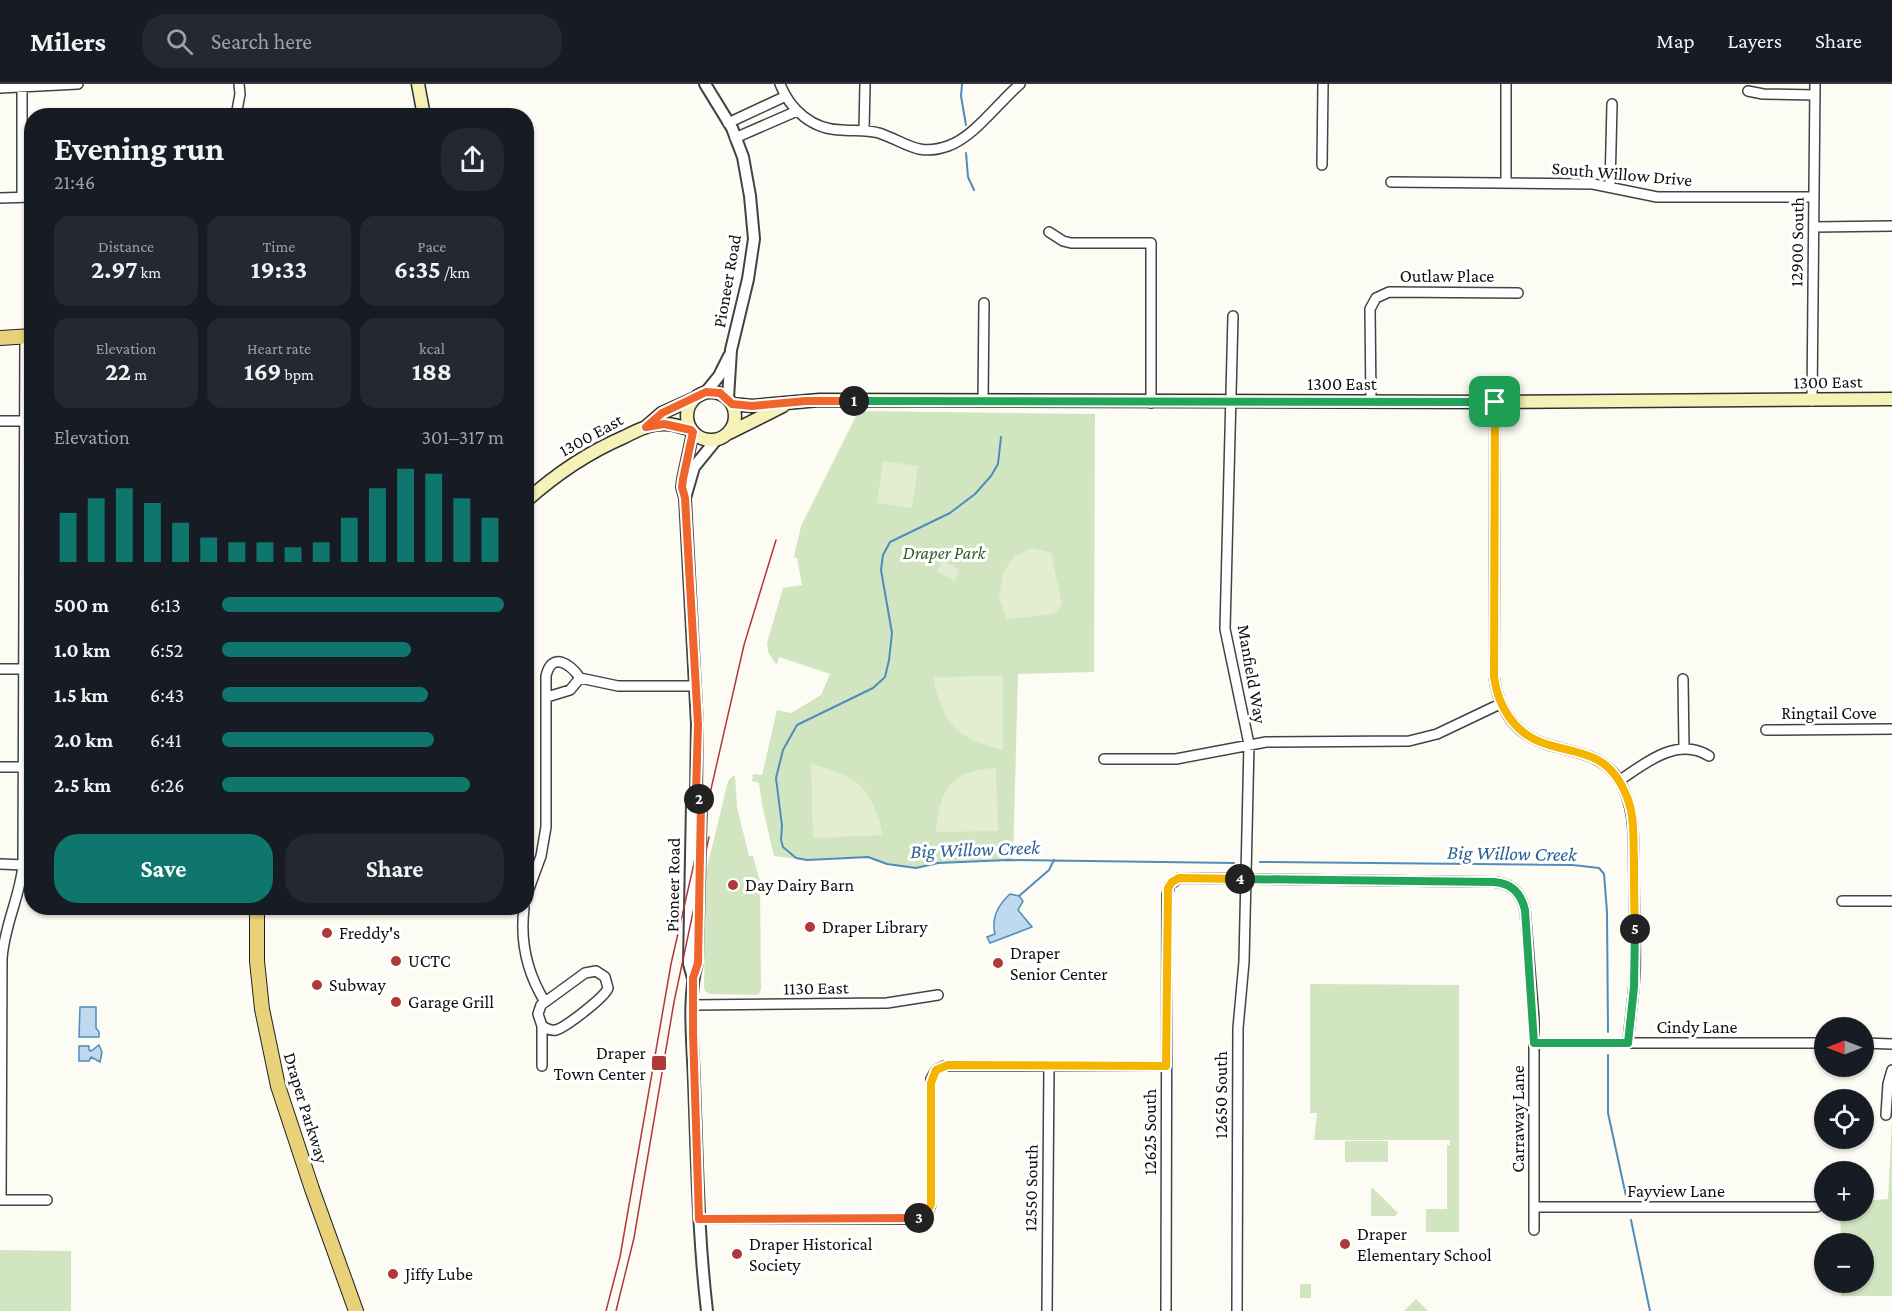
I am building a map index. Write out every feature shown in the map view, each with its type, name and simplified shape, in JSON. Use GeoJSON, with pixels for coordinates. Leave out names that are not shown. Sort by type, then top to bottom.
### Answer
{"type":"FeatureCollection","features":[{"type":"Feature","properties":{"kind":"main road"},"geometry":{"type":"LineString","coordinates":[[418,84],[422,108]]}},
{"type":"Feature","properties":{"kind":"main road"},"geometry":{"type":"LineString","coordinates":[[0,338],[24,336]]}},
{"type":"Feature","properties":{"kind":"main road"},"geometry":{"type":"LineString","coordinates":[[706,392],[720,393],[730,401],[735,414],[734,425],[728,433],[716,440],[700,438],[692,431],[687,420],[688,409],[693,399],[706,392]]}},
{"type":"Feature","properties":{"kind":"main road","name":"1300 East"},"geometry":{"type":"LineString","coordinates":[[534,494],[587,455],[646,427],[662,413],[693,399]]}},
{"type":"Feature","properties":{"kind":"main road","name":"1300 East"},"geometry":{"type":"LineString","coordinates":[[730,401],[752,406],[793,402],[1371,403],[1892,399]]}},
{"type":"Feature","properties":{"kind":"main road","name":"1300 East"},"geometry":{"type":"LineString","coordinates":[[728,433],[793,402]]}},
{"type":"Feature","properties":{"kind":"main road","name":"1300 East"},"geometry":{"type":"LineString","coordinates":[[646,427],[664,424],[692,431]]}},
{"type":"Feature","properties":{"kind":"main road","name":"Draper Parkway"},"geometry":{"type":"LineString","coordinates":[[257,915],[257,961],[262,1009],[278,1086],[356,1311]]}},
{"type":"Feature","properties":{"kind":"street"},"geometry":{"type":"LineString","coordinates":[[0,88],[78,84]]}},
{"type":"Feature","properties":{"kind":"street"},"geometry":{"type":"LineString","coordinates":[[238,108],[239,84]]}},
{"type":"Feature","properties":{"kind":"street","name":"Pioneer Road"},"geometry":{"type":"LineString","coordinates":[[705,84],[728,123],[743,158],[750,196],[754,239],[748,279],[731,350],[719,376],[706,392]]}},
{"type":"Feature","properties":{"kind":"street"},"geometry":{"type":"LineString","coordinates":[[780,84],[797,111],[810,121],[825,128],[879,134],[921,150],[939,149],[965,138],[1020,84]]}},
{"type":"Feature","properties":{"kind":"street"},"geometry":{"type":"LineString","coordinates":[[864,131],[865,84]]}},
{"type":"Feature","properties":{"kind":"street"},"geometry":{"type":"LineString","coordinates":[[1323,84],[1323,165]]}},
{"type":"Feature","properties":{"kind":"street"},"geometry":{"type":"LineString","coordinates":[[1506,84],[1506,183]]}},
{"type":"Feature","properties":{"kind":"street","name":"12900 South"},"geometry":{"type":"LineString","coordinates":[[1812,401],[1815,84]]}},
{"type":"Feature","properties":{"kind":"street"},"geometry":{"type":"LineString","coordinates":[[22,86],[24,130]]}},
{"type":"Feature","properties":{"kind":"street"},"geometry":{"type":"LineString","coordinates":[[1748,91],[1763,94],[1815,95]]}},
{"type":"Feature","properties":{"kind":"street"},"geometry":{"type":"LineString","coordinates":[[728,123],[786,96]]}},
{"type":"Feature","properties":{"kind":"street"},"geometry":{"type":"LineString","coordinates":[[1610,187],[1612,104]]}},
{"type":"Feature","properties":{"kind":"street"},"geometry":{"type":"LineString","coordinates":[[735,138],[797,111]]}},
{"type":"Feature","properties":{"kind":"street","name":"South Willow Drive"},"geometry":{"type":"LineString","coordinates":[[1391,182],[1572,183],[1610,187],[1657,197],[1814,197]]}},
{"type":"Feature","properties":{"kind":"street"},"geometry":{"type":"LineString","coordinates":[[0,198],[24,197]]}},
{"type":"Feature","properties":{"kind":"street"},"geometry":{"type":"LineString","coordinates":[[1814,226],[1892,226]]}},
{"type":"Feature","properties":{"kind":"street"},"geometry":{"type":"LineString","coordinates":[[1049,232],[1071,243],[1150,243],[1150,403]]}},
{"type":"Feature","properties":{"kind":"street","name":"Outlaw Place"},"geometry":{"type":"LineString","coordinates":[[1371,403],[1370,309],[1376,298],[1389,292],[1518,293]]}},
{"type":"Feature","properties":{"kind":"street"},"geometry":{"type":"LineString","coordinates":[[983,402],[984,303]]}},
{"type":"Feature","properties":{"kind":"street","name":"Manfield Way"},"geometry":{"type":"LineString","coordinates":[[1233,316],[1225,628],[1249,744],[1247,879]]}},
{"type":"Feature","properties":{"kind":"street","name":"Pioneer Road"},"geometry":{"type":"LineString","coordinates":[[730,401],[731,350]]}},
{"type":"Feature","properties":{"kind":"street"},"geometry":{"type":"LineString","coordinates":[[1495,402],[1494,677],[1500,704],[1514,723],[1541,742],[1593,757],[1610,769],[1619,781],[1630,806],[1633,830],[1635,969],[1628,1043]]}},
{"type":"Feature","properties":{"kind":"street"},"geometry":{"type":"LineString","coordinates":[[0,421],[24,421]]}},
{"type":"Feature","properties":{"kind":"street","name":"Pioneer Road"},"geometry":{"type":"LineString","coordinates":[[692,431],[682,487],[685,498],[698,724],[696,793],[701,803],[698,963],[693,978],[693,1005],[699,1219],[706,1311]]}},
{"type":"Feature","properties":{"kind":"street","name":"Pioneer Road"},"geometry":{"type":"LineString","coordinates":[[685,498],[696,462],[716,440]]}},
{"type":"Feature","properties":{"kind":"street"},"geometry":{"type":"LineString","coordinates":[[534,875],[541,856],[546,827],[547,671],[555,663],[560,662],[570,665],[580,678],[618,686],[695,686]]}},
{"type":"Feature","properties":{"kind":"street"},"geometry":{"type":"LineString","coordinates":[[0,669],[24,669]]}},
{"type":"Feature","properties":{"kind":"street"},"geometry":{"type":"LineString","coordinates":[[547,697],[570,690],[580,678]]}},
{"type":"Feature","properties":{"kind":"street"},"geometry":{"type":"LineString","coordinates":[[1683,679],[1684,748]]}},
{"type":"Feature","properties":{"kind":"street"},"geometry":{"type":"LineString","coordinates":[[1104,759],[1176,759],[1266,742],[1409,741],[1437,734],[1500,704]]}},
{"type":"Feature","properties":{"kind":"street","name":"Ringtail Cove"},"geometry":{"type":"LineString","coordinates":[[1766,730],[1892,729]]}},
{"type":"Feature","properties":{"kind":"street"},"geometry":{"type":"LineString","coordinates":[[1619,781],[1658,756],[1684,748],[1697,750],[1709,756]]}},
{"type":"Feature","properties":{"kind":"street"},"geometry":{"type":"LineString","coordinates":[[0,767],[24,767]]}},
{"type":"Feature","properties":{"kind":"street"},"geometry":{"type":"LineString","coordinates":[[24,840],[23,865],[17,900],[6,929],[1,959],[0,1200],[47,1200]]}},
{"type":"Feature","properties":{"kind":"street"},"geometry":{"type":"LineString","coordinates":[[0,864],[23,865]]}},
{"type":"Feature","properties":{"kind":"street","name":"Carraway Lane"},"geometry":{"type":"LineString","coordinates":[[1172,882],[1184,878],[1494,882],[1510,886],[1522,899],[1525,910],[1534,1043],[1534,1230]]}},
{"type":"Feature","properties":{"kind":"street","name":"12650 South"},"geometry":{"type":"LineString","coordinates":[[1237,1311],[1238,1022],[1244,972],[1247,879]]}},
{"type":"Feature","properties":{"kind":"street","name":"12625 South"},"geometry":{"type":"LineString","coordinates":[[1166,1311],[1167,896],[1172,882]]}},
{"type":"Feature","properties":{"kind":"street"},"geometry":{"type":"LineString","coordinates":[[1842,901],[1892,901]]}},
{"type":"Feature","properties":{"kind":"street"},"geometry":{"type":"LineString","coordinates":[[524,915],[524,950],[531,977],[545,1002]]}},
{"type":"Feature","properties":{"kind":"street"},"geometry":{"type":"LineString","coordinates":[[542,1026],[550,1030],[561,1028],[602,998],[608,988],[608,983],[601,973],[590,970],[541,1005],[538,1014],[542,1026],[542,1066]]}},
{"type":"Feature","properties":{"kind":"street","name":"1130 East"},"geometry":{"type":"LineString","coordinates":[[693,1005],[887,1003],[938,994]]}},
{"type":"Feature","properties":{"kind":"street","name":"Cindy Lane"},"geometry":{"type":"LineString","coordinates":[[1534,1043],[1814,1043]]}},
{"type":"Feature","properties":{"kind":"street"},"geometry":{"type":"LineString","coordinates":[[1874,1043],[1892,1044]]}},
{"type":"Feature","properties":{"kind":"street"},"geometry":{"type":"LineString","coordinates":[[699,1219],[914,1219],[926,1214],[931,1204],[931,1083],[936,1070],[948,1065],[1166,1066]]}},
{"type":"Feature","properties":{"kind":"street","name":"12550 South"},"geometry":{"type":"LineString","coordinates":[[1047,1311],[1049,1066]]}},
{"type":"Feature","properties":{"kind":"street"},"geometry":{"type":"LineString","coordinates":[[1886,1115],[1888,1084],[1892,1070]]}},
{"type":"Feature","properties":{"kind":"street","name":"Fayview Lane"},"geometry":{"type":"LineString","coordinates":[[1534,1207],[1814,1207]]}},
{"type":"Feature","properties":{"kind":"green space","name":"Draper Park"},"geometry":{"type":"Polygon","coordinates":[[[861,411],[1095,414],[1094,672],[1018,674],[1013,860],[938,863],[916,868],[887,864],[868,857],[807,860],[774,856],[759,783],[752,781],[753,774],[762,775],[777,710],[791,713],[821,695],[830,674],[779,657],[777,664],[768,652],[767,643],[783,588],[802,585],[797,558],[794,558],[801,526],[856,416],[861,411]]]}},
{"type":"Feature","properties":{"kind":"green space"},"geometry":{"type":"Polygon","coordinates":[[[883,461],[918,466],[912,508],[877,503],[883,461]]]}},
{"type":"Feature","properties":{"kind":"green space"},"geometry":{"type":"Polygon","coordinates":[[[1033,548],[1051,553],[1062,604],[1052,614],[1006,619],[999,596],[1003,574],[1014,556],[1033,548]]]}},
{"type":"Feature","properties":{"kind":"green space"},"geometry":{"type":"Polygon","coordinates":[[[943,561],[960,570],[954,581],[937,571],[943,561]]]}},
{"type":"Feature","properties":{"kind":"green space"},"geometry":{"type":"Polygon","coordinates":[[[1003,676],[1003,750],[974,740],[954,727],[942,707],[933,677],[1003,676]]]}},
{"type":"Feature","properties":{"kind":"green space"},"geometry":{"type":"Polygon","coordinates":[[[811,764],[841,773],[860,786],[874,806],[883,835],[813,838],[811,764]]]}},
{"type":"Feature","properties":{"kind":"green space"},"geometry":{"type":"Polygon","coordinates":[[[996,768],[998,831],[936,832],[941,804],[950,785],[968,773],[996,768]]]}},
{"type":"Feature","properties":{"kind":"green space"},"geometry":{"type":"Polygon","coordinates":[[[735,776],[737,807],[749,856],[753,856],[760,881],[761,989],[759,994],[755,995],[710,994],[705,991],[704,987],[706,872],[728,781],[735,776]]]}},
{"type":"Feature","properties":{"kind":"green space"},"geometry":{"type":"Polygon","coordinates":[[[1310,984],[1459,985],[1459,1232],[1426,1232],[1426,1209],[1447,1209],[1447,1145],[1450,1145],[1450,1140],[1314,1140],[1317,1113],[1310,1113],[1310,984]]]}},
{"type":"Feature","properties":{"kind":"green space"},"geometry":{"type":"Polygon","coordinates":[[[1892,1118],[1892,1296],[1841,1296],[1841,1293],[1874,1293],[1874,1233],[1841,1233],[1840,1221],[1874,1221],[1874,1200],[1888,1199],[1892,1118]]]}},
{"type":"Feature","properties":{"kind":"green space"},"geometry":{"type":"Polygon","coordinates":[[[1345,1141],[1388,1141],[1388,1162],[1345,1162],[1345,1141]]]}},
{"type":"Feature","properties":{"kind":"green space"},"geometry":{"type":"Polygon","coordinates":[[[1373,1188],[1398,1213],[1395,1216],[1371,1216],[1371,1189],[1373,1188]]]}},
{"type":"Feature","properties":{"kind":"green space"},"geometry":{"type":"Polygon","coordinates":[[[0,1250],[71,1251],[71,1311],[0,1311],[0,1250]]]}},
{"type":"Feature","properties":{"kind":"green space"},"geometry":{"type":"Polygon","coordinates":[[[1300,1284],[1311,1284],[1311,1298],[1300,1298],[1300,1284]]]}},
{"type":"Feature","properties":{"kind":"green space"},"geometry":{"type":"Polygon","coordinates":[[[1416,1299],[1428,1311],[1404,1311],[1416,1299]]]}},
{"type":"Feature","properties":{"kind":"water"},"geometry":{"type":"Polygon","coordinates":[[[1010,894],[1019,896],[1023,901],[1018,910],[1032,927],[990,943],[987,937],[995,934],[996,912],[1010,894]]]}},
{"type":"Feature","properties":{"kind":"water"},"geometry":{"type":"Polygon","coordinates":[[[80,1007],[96,1007],[96,1028],[99,1037],[79,1037],[80,1007]]]}},
{"type":"Feature","properties":{"kind":"water"},"geometry":{"type":"Polygon","coordinates":[[[99,1045],[102,1052],[100,1062],[91,1057],[89,1061],[79,1061],[79,1046],[89,1046],[91,1051],[99,1045]]]}},
{"type":"Feature","properties":{"kind":"waterway","name":"Big Willow Creek"},"geometry":{"type":"LineString","coordinates":[[962,84],[961,96],[966,125]]}},
{"type":"Feature","properties":{"kind":"waterway","name":"Big Willow Creek"},"geometry":{"type":"LineString","coordinates":[[966,153],[968,177],[974,190]]}},
{"type":"Feature","properties":{"kind":"waterway","name":"Big Willow Creek"},"geometry":{"type":"LineString","coordinates":[[1001,437],[998,464],[975,494],[950,513],[890,542],[883,555],[881,570],[892,633],[885,677],[873,688],[797,725],[783,750],[776,778],[783,847],[796,858],[807,860],[868,857],[887,864],[916,868],[938,863],[1008,860],[1234,863]]}},
{"type":"Feature","properties":{"kind":"waterway"},"geometry":{"type":"LineString","coordinates":[[1019,896],[1049,870],[1054,860]]}},
{"type":"Feature","properties":{"kind":"waterway","name":"Big Willow Creek"},"geometry":{"type":"LineString","coordinates":[[1260,862],[1573,865],[1599,868],[1604,874],[1607,912],[1608,1032]]}},
{"type":"Feature","properties":{"kind":"waterway","name":"Big Willow Creek"},"geometry":{"type":"LineString","coordinates":[[1608,1055],[1608,1113],[1626,1196]]}},
{"type":"Feature","properties":{"kind":"waterway","name":"Big Willow Creek"},"geometry":{"type":"LineString","coordinates":[[1631,1220],[1650,1311]]}},
{"type":"Feature","properties":{"kind":"tram line"},"geometry":{"type":"LineString","coordinates":[[606,1311],[620,1257],[671,964],[744,645],[776,540]]}},
{"type":"Feature","properties":{"kind":"tram line"},"geometry":{"type":"LineString","coordinates":[[616,1311],[634,1238],[674,1002],[709,837]]}},
{"type":"Feature","properties":{"kind":"place","name":"Day Dairy Barn"},"geometry":{"type":"Point","coordinates":[733,885]}},
{"type":"Feature","properties":{"kind":"place","name":"Draper Library"},"geometry":{"type":"Point","coordinates":[810,927]}},
{"type":"Feature","properties":{"kind":"place","name":"Freddy's"},"geometry":{"type":"Point","coordinates":[327,933]}},
{"type":"Feature","properties":{"kind":"place","name":"UCTC"},"geometry":{"type":"Point","coordinates":[396,961]}},
{"type":"Feature","properties":{"kind":"place","name":"Draper Senior Center"},"geometry":{"type":"Point","coordinates":[998,963]}},
{"type":"Feature","properties":{"kind":"place","name":"Subway"},"geometry":{"type":"Point","coordinates":[317,985]}},
{"type":"Feature","properties":{"kind":"place","name":"Garage Grill"},"geometry":{"type":"Point","coordinates":[396,1002]}},
{"type":"Feature","properties":{"kind":"place","name":"Draper Town Center"},"geometry":{"type":"Point","coordinates":[659,1063]}},
{"type":"Feature","properties":{"kind":"place","name":"Draper Elementary School"},"geometry":{"type":"Point","coordinates":[1345,1244]}},
{"type":"Feature","properties":{"kind":"place","name":"Draper Historical Society"},"geometry":{"type":"Point","coordinates":[737,1254]}},
{"type":"Feature","properties":{"kind":"place","name":"Jiffy Lube"},"geometry":{"type":"Point","coordinates":[393,1274]}},
{"type":"Feature","properties":{"kind":"route"},"geometry":{"type":"LineString","coordinates":[[706,392],[720,393],[732,404],[752,406],[819,400],[1150,403],[1495,402],[1494,677],[1497,695],[1507,714],[1522,730],[1541,742],[1575,750],[1599,760],[1616,776],[1628,797],[1633,822],[1635,969],[1628,1043],[1534,1043],[1525,910],[1519,894],[1505,884],[1499,882],[1179,878],[1168,888],[1167,896],[1166,1066],[940,1067],[931,1079],[931,1204],[922,1217],[914,1219],[699,1219],[693,978],[698,963],[701,803],[696,793],[698,724],[685,498],[682,487],[693,432],[674,425],[646,427],[662,413],[706,392]]}}]}
